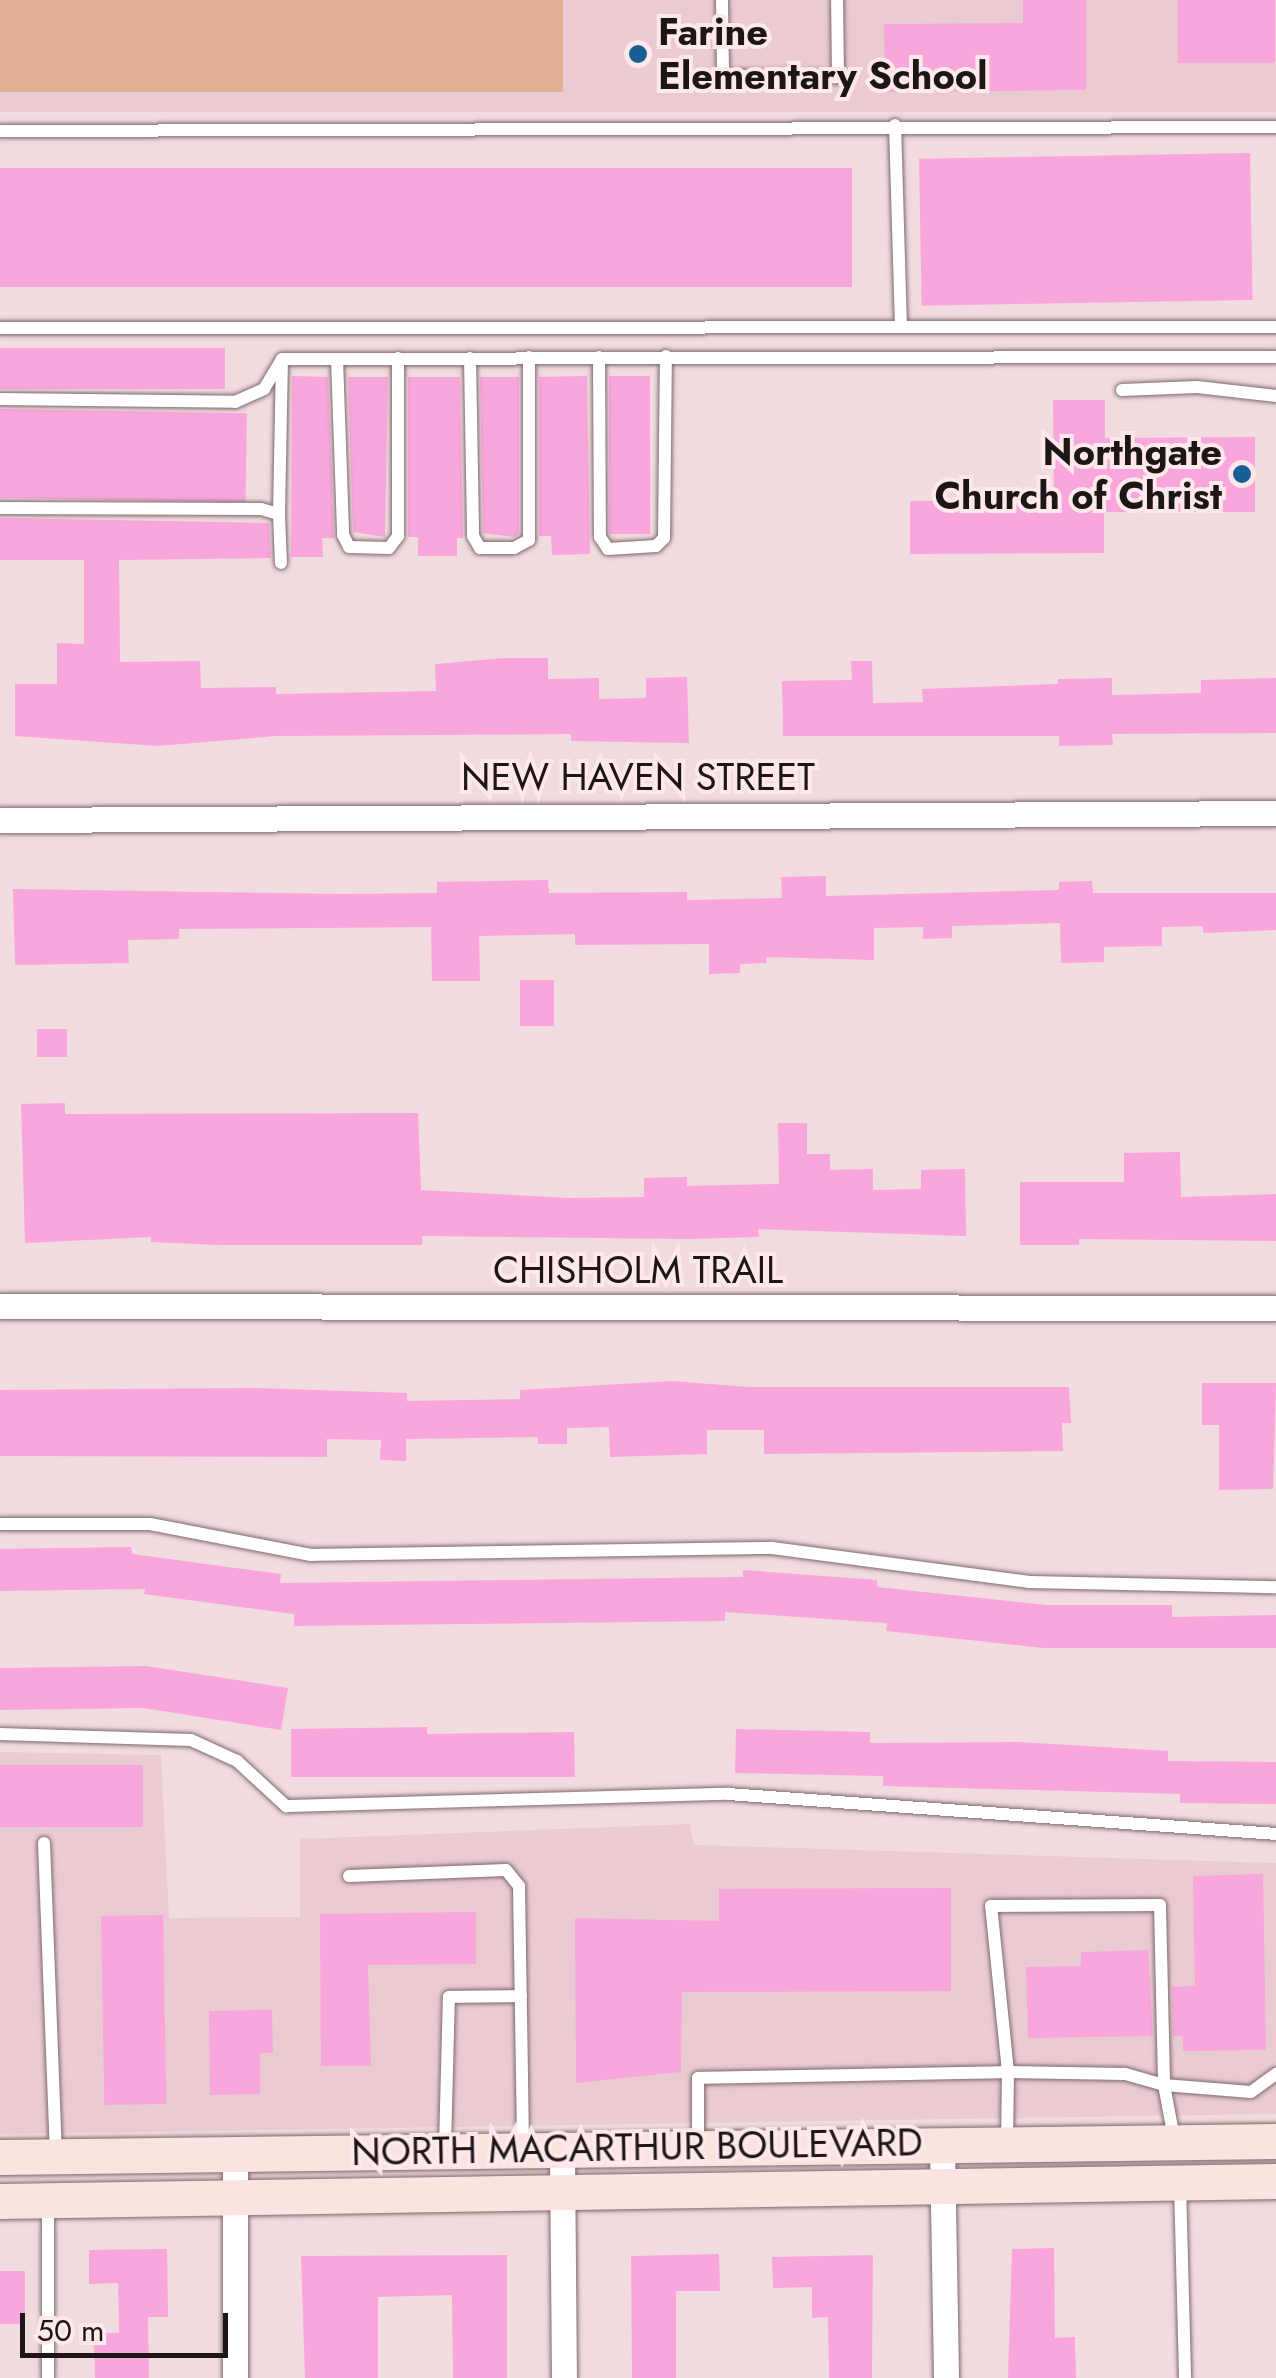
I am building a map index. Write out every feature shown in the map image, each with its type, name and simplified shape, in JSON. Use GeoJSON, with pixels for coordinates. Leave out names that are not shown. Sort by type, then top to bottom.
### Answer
{"type":"FeatureCollection","features":[{"type":"Feature","properties":{"kind":"main road","name":"NORTH MACARTHUR BOULEVARD"},"geometry":{"type":"LineString","coordinates":[[0,2157],[562,2154],[1276,2141]]}},
{"type":"Feature","properties":{"kind":"main road","name":"NORTH MACARTHUR BOULEVARD"},"geometry":{"type":"LineString","coordinates":[[0,2201],[1276,2181]]}},
{"type":"Feature","properties":{"kind":"street","name":"NEW HAVEN STREET"},"geometry":{"type":"LineString","coordinates":[[0,820],[1276,814]]}},
{"type":"Feature","properties":{"kind":"street","name":"CHISHOLM TRAIL"},"geometry":{"type":"LineString","coordinates":[[0,1306],[1276,1308]]}},
{"type":"Feature","properties":{"kind":"street"},"geometry":{"type":"LineString","coordinates":[[942,2147],[946,2378]]}},
{"type":"Feature","properties":{"kind":"street"},"geometry":{"type":"LineString","coordinates":[[562,2154],[564,2378]]}},
{"type":"Feature","properties":{"kind":"street"},"geometry":{"type":"LineString","coordinates":[[235,2155],[236,2378]]}},
{"type":"Feature","properties":{"kind":"lane"},"geometry":{"type":"LineString","coordinates":[[722,0],[723,76],[838,77],[837,0]]}},
{"type":"Feature","properties":{"kind":"lane"},"geometry":{"type":"LineString","coordinates":[[895,125],[901,327]]}},
{"type":"Feature","properties":{"kind":"lane"},"geometry":{"type":"LineString","coordinates":[[0,130],[1276,127]]}},
{"type":"Feature","properties":{"kind":"lane"},"geometry":{"type":"LineString","coordinates":[[0,328],[1276,327]]}},
{"type":"Feature","properties":{"kind":"lane"},"geometry":{"type":"LineString","coordinates":[[599,357],[600,537],[608,549],[656,546],[664,538],[666,356]]}},
{"type":"Feature","properties":{"kind":"lane"},"geometry":{"type":"LineString","coordinates":[[470,358],[473,536],[480,548],[514,548],[529,540],[529,357]]}},
{"type":"Feature","properties":{"kind":"lane"},"geometry":{"type":"LineString","coordinates":[[282,359],[1276,357]]}},
{"type":"Feature","properties":{"kind":"lane"},"geometry":{"type":"LineString","coordinates":[[337,359],[342,535],[349,548],[389,548],[398,536],[398,358]]}},
{"type":"Feature","properties":{"kind":"lane"},"geometry":{"type":"LineString","coordinates":[[0,399],[234,402],[264,389],[282,359]]}},
{"type":"Feature","properties":{"kind":"lane"},"geometry":{"type":"LineString","coordinates":[[281,563],[282,359]]}},
{"type":"Feature","properties":{"kind":"lane"},"geometry":{"type":"LineString","coordinates":[[1122,390],[1197,386],[1276,396]]}},
{"type":"Feature","properties":{"kind":"lane"},"geometry":{"type":"LineString","coordinates":[[0,508],[280,514]]}},
{"type":"Feature","properties":{"kind":"lane"},"geometry":{"type":"LineString","coordinates":[[0,1524],[150,1524],[310,1554],[772,1548],[1030,1582],[1276,1586]]}},
{"type":"Feature","properties":{"kind":"lane"},"geometry":{"type":"LineString","coordinates":[[0,1734],[191,1740],[237,1761],[286,1806],[728,1794],[1276,1834]]}},
{"type":"Feature","properties":{"kind":"lane"},"geometry":{"type":"LineString","coordinates":[[44,1843],[56,2156]]}},
{"type":"Feature","properties":{"kind":"lane"},"geometry":{"type":"LineString","coordinates":[[350,1876],[506,1870],[519,1886],[524,2154]]}},
{"type":"Feature","properties":{"kind":"lane"},"geometry":{"type":"LineString","coordinates":[[1007,2146],[1008,2072],[991,1906],[1160,1905],[1164,2085],[1175,2143]]}},
{"type":"Feature","properties":{"kind":"lane"},"geometry":{"type":"LineString","coordinates":[[445,2154],[449,1997],[521,1996]]}},
{"type":"Feature","properties":{"kind":"lane"},"geometry":{"type":"LineString","coordinates":[[698,2152],[698,2078],[1008,2072],[1125,2074],[1164,2085],[1250,2092],[1276,2074]]}},
{"type":"Feature","properties":{"kind":"lane"},"geometry":{"type":"LineString","coordinates":[[1180,2182],[1185,2378]]}},
{"type":"Feature","properties":{"kind":"lane"},"geometry":{"type":"LineString","coordinates":[[48,2200],[48,2378]]}},
{"type":"Feature","properties":{"kind":"shaded area","name":"Farine Elementary School"},"geometry":{"type":"Polygon","coordinates":[[[0,0],[1276,0],[1276,112],[0,112],[0,0]]]}},
{"type":"Feature","properties":{"kind":"shaded area"},"geometry":{"type":"Polygon","coordinates":[[[0,0],[563,0],[563,92],[0,92],[0,0]]]}},
{"type":"Feature","properties":{"kind":"shaded area"},"geometry":{"type":"Polygon","coordinates":[[[0,1752],[161,1755],[169,1918],[300,1917],[300,1839],[690,1824],[694,1845],[1276,1863],[1276,2114],[0,2134],[0,1752]]]}},
{"type":"Feature","properties":{"kind":"building"},"geometry":{"type":"Polygon","coordinates":[[[1023,0],[1086,0],[1086,90],[885,92],[884,24],[1023,23],[1023,0]]]}},
{"type":"Feature","properties":{"kind":"building"},"geometry":{"type":"Polygon","coordinates":[[[1178,0],[1275,0],[1275,63],[1178,63],[1178,0]]]}},
{"type":"Feature","properties":{"kind":"building"},"geometry":{"type":"Polygon","coordinates":[[[1250,153],[1253,300],[922,306],[919,159],[1250,153]]]}},
{"type":"Feature","properties":{"kind":"building"},"geometry":{"type":"Polygon","coordinates":[[[0,168],[852,168],[852,287],[0,287],[0,168]]]}},
{"type":"Feature","properties":{"kind":"building"},"geometry":{"type":"Polygon","coordinates":[[[0,348],[225,348],[225,389],[0,389],[0,348]]]}},
{"type":"Feature","properties":{"kind":"building"},"geometry":{"type":"Polygon","coordinates":[[[292,376],[328,377],[334,538],[322,538],[323,557],[291,557],[292,376]]]}},
{"type":"Feature","properties":{"kind":"building"},"geometry":{"type":"Polygon","coordinates":[[[587,376],[590,554],[552,555],[551,536],[539,536],[539,377],[587,376]]]}},
{"type":"Feature","properties":{"kind":"building"},"geometry":{"type":"Polygon","coordinates":[[[609,376],[650,376],[650,534],[609,534],[609,376]]]}},
{"type":"Feature","properties":{"kind":"building"},"geometry":{"type":"Polygon","coordinates":[[[348,377],[388,377],[385,537],[353,532],[348,377]]]}},
{"type":"Feature","properties":{"kind":"building"},"geometry":{"type":"Polygon","coordinates":[[[408,377],[460,377],[463,538],[457,538],[457,556],[418,556],[418,537],[408,537],[408,377]]]}},
{"type":"Feature","properties":{"kind":"building"},"geometry":{"type":"Polygon","coordinates":[[[480,377],[519,377],[519,534],[514,537],[483,533],[480,377]]]}},
{"type":"Feature","properties":{"kind":"building","name":"Northgate Church of Christ"},"geometry":{"type":"Polygon","coordinates":[[[1053,400],[1105,400],[1105,438],[1255,437],[1255,512],[1104,512],[1104,553],[910,554],[910,501],[1054,500],[1053,400]]]}},
{"type":"Feature","properties":{"kind":"building"},"geometry":{"type":"Polygon","coordinates":[[[0,409],[247,413],[245,502],[0,498],[0,409]]]}},
{"type":"Feature","properties":{"kind":"building"},"geometry":{"type":"Polygon","coordinates":[[[0,518],[269,523],[271,558],[119,560],[120,662],[200,661],[201,688],[276,687],[276,694],[436,691],[435,664],[504,658],[548,658],[548,679],[599,678],[599,699],[646,698],[646,678],[687,677],[689,743],[571,741],[571,734],[276,736],[158,746],[15,736],[15,684],[57,684],[57,643],[84,644],[84,560],[0,560],[0,518]]]}},
{"type":"Feature","properties":{"kind":"building"},"geometry":{"type":"Polygon","coordinates":[[[851,661],[872,661],[873,703],[923,702],[922,689],[1058,684],[1058,679],[1112,678],[1112,695],[1201,693],[1201,680],[1276,678],[1276,733],[1112,734],[1113,745],[1059,746],[1059,736],[783,736],[782,681],[852,680],[851,661]]]}},
{"type":"Feature","properties":{"kind":"building"},"geometry":{"type":"Polygon","coordinates":[[[826,876],[826,896],[1059,890],[1059,882],[1092,881],[1093,893],[1276,893],[1276,930],[1203,933],[1203,926],[1162,927],[1162,946],[1104,947],[1104,962],[1061,963],[1060,923],[952,926],[952,938],[923,939],[923,927],[874,928],[874,960],[766,957],[766,963],[740,964],[740,973],[709,974],[709,944],[575,945],[575,934],[479,936],[480,981],[432,981],[431,927],[179,929],[179,939],[128,940],[129,963],[15,965],[13,889],[437,893],[437,882],[548,880],[549,893],[687,892],[687,900],[782,898],[781,877],[826,876]]]}},
{"type":"Feature","properties":{"kind":"building"},"geometry":{"type":"Polygon","coordinates":[[[520,980],[554,980],[554,1026],[520,1026],[520,980]]]}},
{"type":"Feature","properties":{"kind":"building"},"geometry":{"type":"Polygon","coordinates":[[[37,1029],[67,1029],[67,1057],[37,1057],[37,1029]]]}},
{"type":"Feature","properties":{"kind":"building"},"geometry":{"type":"Polygon","coordinates":[[[65,1103],[65,1114],[418,1113],[421,1190],[570,1198],[644,1197],[644,1178],[687,1177],[687,1186],[779,1184],[778,1123],[807,1123],[807,1154],[830,1154],[830,1170],[873,1169],[873,1190],[921,1189],[921,1170],[965,1169],[966,1236],[758,1229],[759,1237],[688,1239],[422,1236],[422,1245],[219,1245],[151,1242],[151,1237],[25,1243],[21,1104],[65,1103]]]}},
{"type":"Feature","properties":{"kind":"building"},"geometry":{"type":"Polygon","coordinates":[[[1180,1152],[1181,1197],[1276,1194],[1276,1241],[1079,1239],[1079,1245],[1020,1245],[1020,1182],[1124,1182],[1124,1153],[1180,1152]]]}},
{"type":"Feature","properties":{"kind":"building"},"geometry":{"type":"Polygon","coordinates":[[[672,1381],[748,1387],[1069,1387],[1071,1423],[1062,1423],[1063,1451],[764,1454],[764,1430],[707,1430],[707,1454],[610,1457],[609,1427],[567,1428],[567,1444],[538,1444],[538,1437],[406,1439],[406,1461],[380,1460],[381,1440],[327,1439],[327,1457],[0,1456],[0,1390],[256,1388],[407,1393],[407,1401],[520,1399],[520,1390],[672,1381]]]}},
{"type":"Feature","properties":{"kind":"building"},"geometry":{"type":"Polygon","coordinates":[[[1202,1383],[1276,1383],[1273,1489],[1219,1490],[1219,1425],[1202,1425],[1202,1383]]]}},
{"type":"Feature","properties":{"kind":"building"},"geometry":{"type":"Polygon","coordinates":[[[131,1547],[132,1554],[281,1574],[280,1583],[743,1577],[743,1570],[877,1580],[877,1587],[1047,1605],[1172,1605],[1172,1617],[1276,1615],[1276,1648],[1043,1648],[886,1631],[887,1623],[725,1612],[725,1621],[294,1626],[294,1614],[144,1594],[145,1589],[0,1591],[0,1549],[131,1547]]]}},
{"type":"Feature","properties":{"kind":"building"},"geometry":{"type":"Polygon","coordinates":[[[146,1666],[288,1688],[281,1730],[144,1708],[0,1710],[0,1668],[146,1666]]]}},
{"type":"Feature","properties":{"kind":"building"},"geometry":{"type":"Polygon","coordinates":[[[427,1727],[427,1734],[574,1732],[575,1777],[291,1777],[291,1729],[427,1727]]]}},
{"type":"Feature","properties":{"kind":"building"},"geometry":{"type":"Polygon","coordinates":[[[736,1729],[870,1732],[870,1743],[1019,1742],[1168,1751],[1168,1761],[1276,1762],[1276,1804],[1180,1803],[1180,1794],[883,1786],[883,1776],[735,1773],[736,1729]]]}},
{"type":"Feature","properties":{"kind":"building"},"geometry":{"type":"Polygon","coordinates":[[[0,1765],[143,1765],[143,1827],[0,1827],[0,1765]]]}},
{"type":"Feature","properties":{"kind":"building"},"geometry":{"type":"Polygon","coordinates":[[[1263,1874],[1266,2050],[1183,2051],[1183,2036],[1173,2036],[1172,1987],[1195,1986],[1193,1876],[1263,1874]]]}},
{"type":"Feature","properties":{"kind":"building"},"geometry":{"type":"Polygon","coordinates":[[[951,1888],[951,1991],[682,1992],[681,2072],[576,2083],[575,1918],[719,1921],[719,1889],[951,1888]]]}},
{"type":"Feature","properties":{"kind":"building"},"geometry":{"type":"Polygon","coordinates":[[[476,1912],[476,1964],[368,1965],[371,2066],[321,2066],[320,1914],[476,1912]]]}},
{"type":"Feature","properties":{"kind":"building"},"geometry":{"type":"Polygon","coordinates":[[[163,1915],[166,2104],[104,2105],[101,1916],[163,1915]]]}},
{"type":"Feature","properties":{"kind":"building"},"geometry":{"type":"Polygon","coordinates":[[[1148,1950],[1153,2036],[1028,2038],[1026,1967],[1081,1966],[1081,1952],[1148,1950]]]}},
{"type":"Feature","properties":{"kind":"building"},"geometry":{"type":"Polygon","coordinates":[[[272,2010],[273,2053],[260,2053],[260,2094],[210,2095],[209,2011],[272,2010]]]}},
{"type":"Feature","properties":{"kind":"building"},"geometry":{"type":"Polygon","coordinates":[[[1054,2248],[1055,2338],[1075,2337],[1076,2378],[1008,2378],[1012,2249],[1054,2248]]]}},
{"type":"Feature","properties":{"kind":"building"},"geometry":{"type":"Polygon","coordinates":[[[167,2249],[168,2317],[148,2317],[149,2378],[95,2378],[94,2333],[119,2333],[118,2283],[89,2284],[89,2250],[167,2249]]]}},
{"type":"Feature","properties":{"kind":"building"},"geometry":{"type":"Polygon","coordinates":[[[719,2254],[720,2291],[676,2291],[676,2378],[632,2378],[631,2256],[719,2254]]]}},
{"type":"Feature","properties":{"kind":"building"},"geometry":{"type":"Polygon","coordinates":[[[507,2255],[507,2378],[453,2378],[452,2295],[378,2297],[378,2378],[305,2378],[301,2256],[507,2255]]]}},
{"type":"Feature","properties":{"kind":"building"},"geometry":{"type":"Polygon","coordinates":[[[873,2255],[872,2378],[829,2378],[828,2317],[812,2318],[812,2287],[773,2288],[772,2257],[873,2255]]]}},
{"type":"Feature","properties":{"kind":"building"},"geometry":{"type":"Polygon","coordinates":[[[0,2271],[25,2271],[25,2324],[0,2324],[0,2271]]]}},
{"type":"Feature","properties":{"kind":"place","name":"Farine Elementary School"},"geometry":{"type":"Point","coordinates":[638,54]}},
{"type":"Feature","properties":{"kind":"place","name":"Northgate Church of Christ"},"geometry":{"type":"Point","coordinates":[1242,474]}}]}
